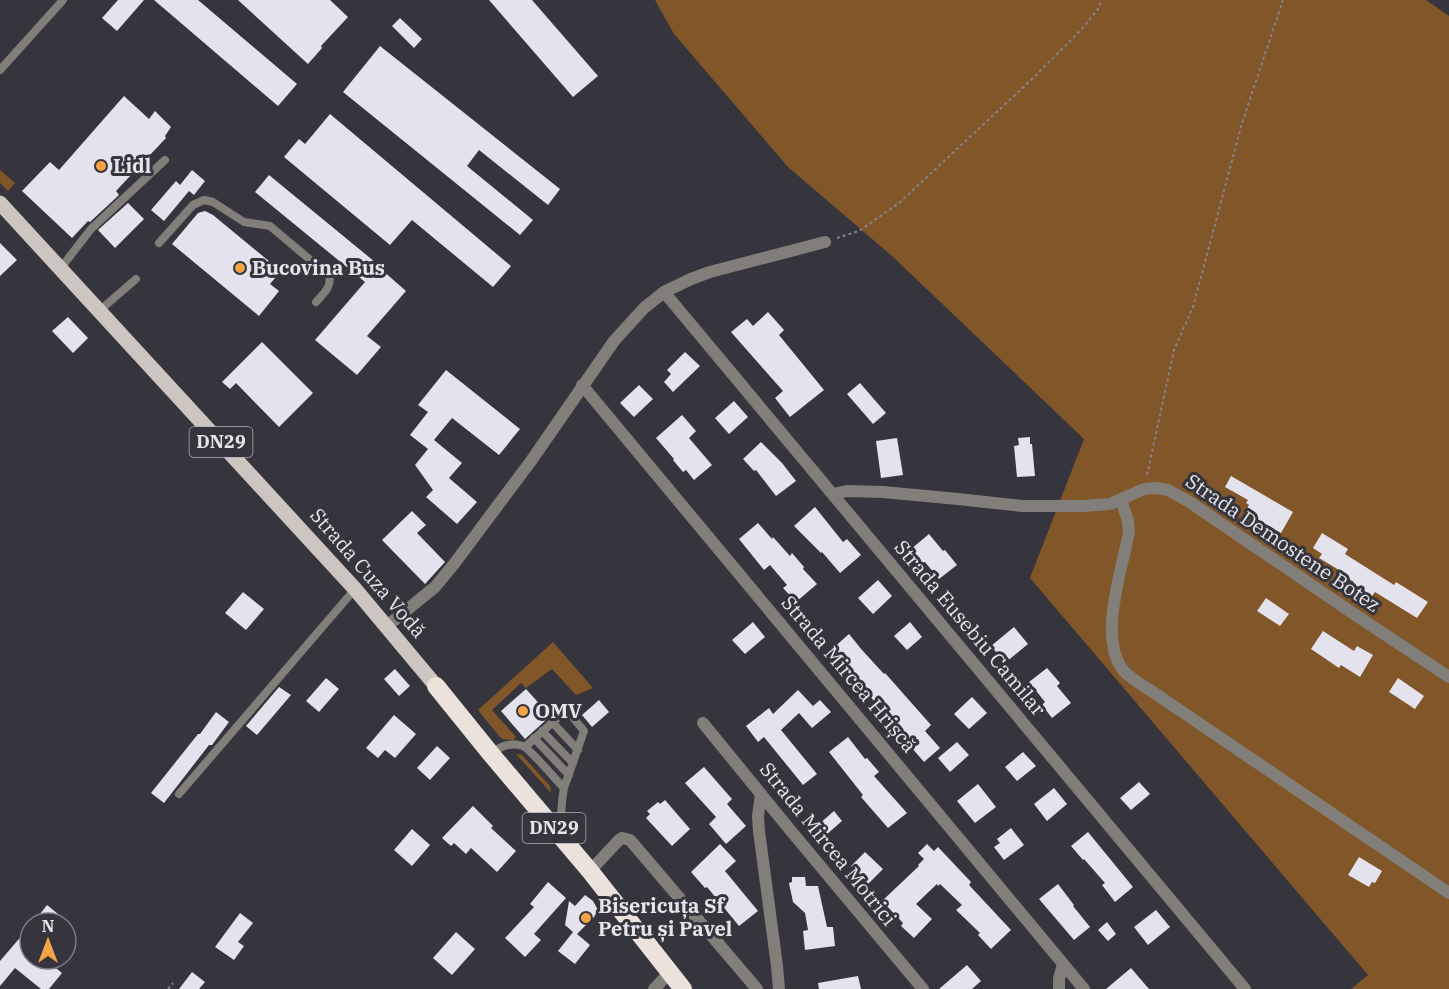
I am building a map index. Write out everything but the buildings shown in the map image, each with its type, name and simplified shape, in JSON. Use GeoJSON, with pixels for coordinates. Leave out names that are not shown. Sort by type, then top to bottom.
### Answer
{"type":"FeatureCollection","features":[{"type":"Feature","properties":{"kind":"highway","name":"Strada Cuza Vodă"},"geometry":{"type":"LineString","coordinates":[[436,686],[591,871],[674,982]]}},
{"type":"Feature","properties":{"kind":"main road","name":"Strada Cuza Vodă"},"geometry":{"type":"LineString","coordinates":[[0,203],[355,589],[436,686]]}},
{"type":"Feature","properties":{"kind":"street"},"geometry":{"type":"LineString","coordinates":[[387,626],[435,587],[454,564],[531,461],[614,341],[644,308],[664,292],[691,279],[825,242]]}},
{"type":"Feature","properties":{"kind":"street","name":"Strada Eusebiu Camilar"},"geometry":{"type":"LineString","coordinates":[[664,292],[1245,989]]}},
{"type":"Feature","properties":{"kind":"street","name":"Strada Mircea Hrișcă"},"geometry":{"type":"LineString","coordinates":[[582,385],[1084,989]]}},
{"type":"Feature","properties":{"kind":"street"},"geometry":{"type":"LineString","coordinates":[[833,494],[847,491],[883,492],[1022,506],[1084,506],[1110,504],[1144,489]]}},
{"type":"Feature","properties":{"kind":"street","name":"Strada Demostene Botez"},"geometry":{"type":"LineString","coordinates":[[1144,489],[1168,490],[1188,501],[1449,677]]}},
{"type":"Feature","properties":{"kind":"street"},"geometry":{"type":"LineString","coordinates":[[1121,499],[1129,532],[1112,610],[1112,632],[1114,648],[1122,669],[1136,682],[1449,893]]}},
{"type":"Feature","properties":{"kind":"street","name":"Strada Mircea Motrici"},"geometry":{"type":"LineString","coordinates":[[704,723],[923,989]]}},
{"type":"Feature","properties":{"kind":"street"},"geometry":{"type":"LineString","coordinates":[[761,794],[758,816],[759,831],[779,989]]}},
{"type":"Feature","properties":{"kind":"street"},"geometry":{"type":"LineString","coordinates":[[591,871],[619,840],[622,838],[630,840],[757,989]]}},
{"type":"Feature","properties":{"kind":"street"},"geometry":{"type":"LineString","coordinates":[[1059,989],[1063,964]]}},
{"type":"Feature","properties":{"kind":"street"},"geometry":{"type":"LineString","coordinates":[[654,989],[674,982]]}},
{"type":"Feature","properties":{"kind":"lane"},"geometry":{"type":"LineString","coordinates":[[0,70],[63,0]]}},
{"type":"Feature","properties":{"kind":"lane"},"geometry":{"type":"LineString","coordinates":[[60,269],[91,229],[165,160]]}},
{"type":"Feature","properties":{"kind":"lane"},"geometry":{"type":"LineString","coordinates":[[159,243],[194,205],[204,200],[213,202],[244,222],[270,226],[328,273],[331,282],[327,290],[315,302]]}},
{"type":"Feature","properties":{"kind":"lane"},"geometry":{"type":"LineString","coordinates":[[99,311],[136,279]]}},
{"type":"Feature","properties":{"kind":"lane"},"geometry":{"type":"LineString","coordinates":[[179,794],[355,589]]}},
{"type":"Feature","properties":{"kind":"lane"},"geometry":{"type":"LineString","coordinates":[[525,747],[565,713],[570,714],[584,731],[561,803],[564,839]]}},
{"type":"Feature","properties":{"kind":"lane"},"geometry":{"type":"LineString","coordinates":[[552,723],[578,750]]}},
{"type":"Feature","properties":{"kind":"lane"},"geometry":{"type":"LineString","coordinates":[[542,731],[573,763]]}},
{"type":"Feature","properties":{"kind":"lane"},"geometry":{"type":"LineString","coordinates":[[534,738],[569,776]]}},
{"type":"Feature","properties":{"kind":"lane"},"geometry":{"type":"LineString","coordinates":[[491,754],[504,746],[525,747],[564,788]]}},
{"type":"Feature","properties":{"kind":"path"},"geometry":{"type":"LineString","coordinates":[[825,242],[859,231],[899,203],[1073,38],[1098,9],[1102,0]]}},
{"type":"Feature","properties":{"kind":"path"},"geometry":{"type":"LineString","coordinates":[[1144,489],[1174,350],[1193,307],[1242,123],[1282,0]]}},
{"type":"Feature","properties":{"kind":"path"},"geometry":{"type":"LineString","coordinates":[[168,989],[173,983]]}},
{"type":"Feature","properties":{"kind":"shaded area"},"geometry":{"type":"Polygon","coordinates":[[[655,0],[1426,0],[1449,16],[1449,989],[1351,989],[1368,975],[1030,578],[1084,439],[892,256],[788,167],[674,34],[655,0]]]}},
{"type":"Feature","properties":{"kind":"shaded area"},"geometry":{"type":"Polygon","coordinates":[[[0,170],[15,183],[8,191],[0,183],[0,170]]]}},
{"type":"Feature","properties":{"kind":"shaded area"},"geometry":{"type":"Polygon","coordinates":[[[553,642],[593,688],[576,695],[552,669],[526,688],[521,683],[492,710],[516,737],[513,740],[502,739],[478,710],[553,642]]]}},
{"type":"Feature","properties":{"kind":"shaded area"},"geometry":{"type":"Polygon","coordinates":[[[516,754],[522,755],[550,786],[551,793],[516,754]]]}},
{"type":"Feature","properties":{"kind":"place","name":"Lidl"},"geometry":{"type":"Point","coordinates":[101,166]}},
{"type":"Feature","properties":{"kind":"place","name":"Bucovina Bus"},"geometry":{"type":"Point","coordinates":[240,268]}},
{"type":"Feature","properties":{"kind":"place","name":"OMV"},"geometry":{"type":"Point","coordinates":[523,711]}},
{"type":"Feature","properties":{"kind":"place","name":"Bisericuța Sf Petru și Pavel"},"geometry":{"type":"Point","coordinates":[586,918]}}]}
